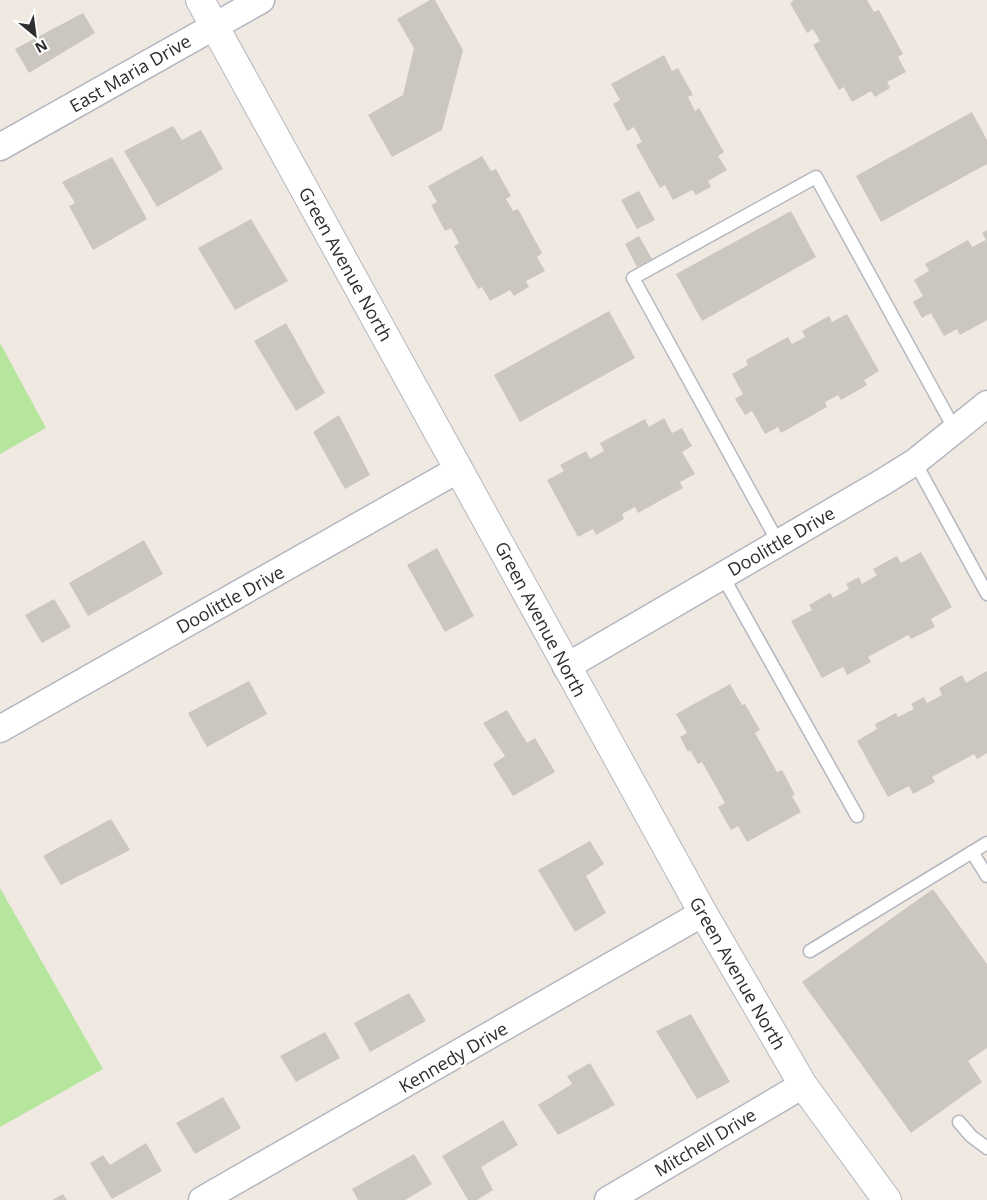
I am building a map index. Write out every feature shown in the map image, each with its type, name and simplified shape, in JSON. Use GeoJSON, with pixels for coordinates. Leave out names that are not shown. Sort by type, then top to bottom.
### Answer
{"type":"FeatureCollection","features":[{"type":"Feature","properties":{"kind":"street","name":"Green Avenue North"},"geometry":{"type":"LineString","coordinates":[[200,0],[703,913],[803,1085],[887,1200]]}},
{"type":"Feature","properties":{"kind":"street","name":"East Maria Drive"},"geometry":{"type":"LineString","coordinates":[[0,147],[260,0]]}},
{"type":"Feature","properties":{"kind":"street","name":"Doolittle Drive"},"geometry":{"type":"LineString","coordinates":[[566,667],[884,482],[915,462],[987,404]]}},
{"type":"Feature","properties":{"kind":"street","name":"Doolittle Drive"},"geometry":{"type":"LineString","coordinates":[[0,729],[460,469]]}},
{"type":"Feature","properties":{"kind":"street","name":"Kennedy Drive"},"geometry":{"type":"LineString","coordinates":[[202,1200],[703,913]]}},
{"type":"Feature","properties":{"kind":"street","name":"Mitchell Drive"},"geometry":{"type":"LineString","coordinates":[[608,1200],[803,1085]]}},
{"type":"Feature","properties":{"kind":"lane"},"geometry":{"type":"LineString","coordinates":[[778,542],[633,278],[816,178],[955,430]]}},
{"type":"Feature","properties":{"kind":"lane"},"geometry":{"type":"LineString","coordinates":[[915,462],[987,594]]}},
{"type":"Feature","properties":{"kind":"lane"},"geometry":{"type":"LineString","coordinates":[[722,575],[857,816]]}},
{"type":"Feature","properties":{"kind":"lane"},"geometry":{"type":"LineString","coordinates":[[810,951],[987,843]]}},
{"type":"Feature","properties":{"kind":"lane"},"geometry":{"type":"LineString","coordinates":[[972,852],[987,876]]}},
{"type":"Feature","properties":{"kind":"lane"},"geometry":{"type":"LineString","coordinates":[[960,1122],[971,1136],[987,1148]]}},
{"type":"Feature","properties":{"kind":"green space"},"geometry":{"type":"Polygon","coordinates":[[[0,343],[46,428],[0,454],[0,343]]]}},
{"type":"Feature","properties":{"kind":"green space"},"geometry":{"type":"Polygon","coordinates":[[[0,888],[103,1069],[0,1127],[0,888]]]}},
{"type":"Feature","properties":{"kind":"building"},"geometry":{"type":"Polygon","coordinates":[[[430,0],[435,0],[463,50],[442,130],[392,157],[368,115],[403,95],[414,48],[397,19],[430,0]]]}},
{"type":"Feature","properties":{"kind":"building"},"geometry":{"type":"Polygon","coordinates":[[[794,0],[867,0],[874,12],[879,10],[903,54],[898,57],[906,72],[887,82],[890,88],[875,97],[871,91],[852,102],[844,87],[839,90],[813,45],[820,41],[813,29],[807,33],[790,3],[794,0]]]}},
{"type":"Feature","properties":{"kind":"building"},"geometry":{"type":"Polygon","coordinates":[[[83,13],[95,33],[29,73],[15,49],[83,13]]]}},
{"type":"Feature","properties":{"kind":"building"},"geometry":{"type":"Polygon","coordinates":[[[664,55],[672,71],[678,68],[693,95],[688,97],[695,111],[699,108],[724,152],[718,156],[727,170],[708,181],[711,187],[696,195],[692,190],[673,200],[665,185],[660,188],[636,145],[642,142],[634,127],[627,131],[613,104],[620,100],[611,84],[664,55]]]}},
{"type":"Feature","properties":{"kind":"building"},"geometry":{"type":"Polygon","coordinates":[[[972,112],[987,140],[987,164],[881,222],[856,176],[972,112]]]}},
{"type":"Feature","properties":{"kind":"building"},"geometry":{"type":"Polygon","coordinates":[[[173,126],[182,140],[201,130],[223,169],[157,207],[124,151],[173,126]]]}},
{"type":"Feature","properties":{"kind":"building"},"geometry":{"type":"Polygon","coordinates":[[[482,156],[491,171],[496,169],[511,196],[506,199],[513,211],[518,209],[542,253],[537,257],[545,271],[526,281],[529,287],[514,296],[510,290],[490,301],[482,287],[478,289],[454,246],[459,243],[451,228],[445,231],[431,205],[437,202],[428,186],[482,156]]]}},
{"type":"Feature","properties":{"kind":"building"},"geometry":{"type":"Polygon","coordinates":[[[112,157],[147,219],[93,250],[69,206],[75,203],[62,182],[112,157]]]}},
{"type":"Feature","properties":{"kind":"building"},"geometry":{"type":"Polygon","coordinates":[[[639,191],[655,220],[637,229],[621,200],[639,191]]]}},
{"type":"Feature","properties":{"kind":"building"},"geometry":{"type":"Polygon","coordinates":[[[791,211],[816,257],[702,321],[676,274],[791,211]]]}},
{"type":"Feature","properties":{"kind":"building"},"geometry":{"type":"Polygon","coordinates":[[[251,219],[288,281],[235,310],[198,248],[251,219]]]}},
{"type":"Feature","properties":{"kind":"building"},"geometry":{"type":"Polygon","coordinates":[[[987,230],[987,320],[960,335],[957,329],[944,336],[931,313],[922,318],[913,302],[923,296],[914,280],[929,271],[925,264],[968,240],[972,247],[986,240],[982,233],[987,230]]]}},
{"type":"Feature","properties":{"kind":"building"},"geometry":{"type":"Polygon","coordinates":[[[639,236],[652,259],[637,267],[625,244],[639,236]]]}},
{"type":"Feature","properties":{"kind":"building"},"geometry":{"type":"Polygon","coordinates":[[[609,311],[635,358],[520,422],[494,375],[609,311]]]}},
{"type":"Feature","properties":{"kind":"building"},"geometry":{"type":"Polygon","coordinates":[[[847,314],[879,371],[864,380],[867,385],[841,400],[838,395],[825,402],[827,407],[781,433],[778,427],[765,434],[752,411],[745,415],[735,399],[743,394],[732,374],[748,365],[746,360],[788,337],[792,344],[805,337],[802,331],[829,316],[832,322],[847,314]]]}},
{"type":"Feature","properties":{"kind":"building"},"geometry":{"type":"Polygon","coordinates":[[[286,323],[325,393],[296,411],[254,341],[286,323]]]}},
{"type":"Feature","properties":{"kind":"building"},"geometry":{"type":"Polygon","coordinates":[[[339,415],[370,475],[345,489],[313,432],[339,415]]]}},
{"type":"Feature","properties":{"kind":"building"},"geometry":{"type":"Polygon","coordinates":[[[664,418],[672,433],[682,428],[692,446],[682,452],[695,474],[680,482],[683,488],[638,513],[635,507],[622,514],[624,519],[596,535],[593,529],[578,537],[547,480],[564,471],[560,465],[586,451],[590,459],[604,451],[600,443],[645,419],[649,427],[664,418]]]}},
{"type":"Feature","properties":{"kind":"building"},"geometry":{"type":"Polygon","coordinates":[[[144,540],[163,574],[88,616],[69,583],[144,540]]]}},
{"type":"Feature","properties":{"kind":"building"},"geometry":{"type":"Polygon","coordinates":[[[437,548],[474,616],[445,632],[407,565],[437,548]]]}},
{"type":"Feature","properties":{"kind":"building"},"geometry":{"type":"Polygon","coordinates":[[[921,552],[952,607],[931,619],[935,627],[911,639],[908,635],[868,657],[871,662],[847,675],[843,667],[822,678],[791,621],[812,610],[809,605],[830,593],[833,598],[849,589],[846,584],[859,577],[862,584],[877,575],[873,569],[897,556],[901,563],[921,552]]]}},
{"type":"Feature","properties":{"kind":"building"},"geometry":{"type":"Polygon","coordinates":[[[54,599],[71,627],[42,643],[25,615],[54,599]]]}},
{"type":"Feature","properties":{"kind":"building"},"geometry":{"type":"Polygon","coordinates":[[[987,671],[987,753],[977,759],[974,754],[932,777],[935,782],[913,794],[909,786],[888,797],[857,741],[877,729],[875,724],[896,713],[898,717],[914,709],[911,704],[924,697],[927,703],[942,695],[939,688],[962,675],[966,683],[987,671]]]}},
{"type":"Feature","properties":{"kind":"building"},"geometry":{"type":"Polygon","coordinates":[[[249,681],[267,714],[207,747],[188,713],[249,681]]]}},
{"type":"Feature","properties":{"kind":"building"},"geometry":{"type":"Polygon","coordinates":[[[730,684],[742,705],[745,704],[760,730],[755,733],[777,772],[782,770],[795,795],[792,796],[801,812],[747,842],[738,826],[731,830],[718,807],[725,803],[702,762],[698,764],[690,750],[688,752],[680,737],[687,733],[676,714],[730,684]]]}},
{"type":"Feature","properties":{"kind":"building"},"geometry":{"type":"Polygon","coordinates":[[[507,710],[527,743],[535,738],[555,772],[513,796],[493,764],[505,756],[483,723],[507,710]]]}},
{"type":"Feature","properties":{"kind":"building"},"geometry":{"type":"Polygon","coordinates":[[[111,819],[130,850],[61,885],[43,856],[111,819]]]}},
{"type":"Feature","properties":{"kind":"building"},"geometry":{"type":"Polygon","coordinates":[[[590,841],[604,864],[586,876],[606,913],[575,932],[538,870],[590,841]]]}},
{"type":"Feature","properties":{"kind":"building"},"geometry":{"type":"Polygon","coordinates":[[[933,889],[987,964],[987,1048],[968,1061],[982,1082],[911,1133],[802,982],[933,889]]]}},
{"type":"Feature","properties":{"kind":"building"},"geometry":{"type":"Polygon","coordinates":[[[409,993],[426,1021],[370,1052],[354,1023],[409,993]]]}},
{"type":"Feature","properties":{"kind":"building"},"geometry":{"type":"Polygon","coordinates":[[[691,1014],[730,1082],[697,1099],[656,1031],[691,1014]]]}},
{"type":"Feature","properties":{"kind":"building"},"geometry":{"type":"Polygon","coordinates":[[[325,1032],[340,1058],[296,1082],[280,1056],[325,1032]]]}},
{"type":"Feature","properties":{"kind":"building"},"geometry":{"type":"Polygon","coordinates":[[[590,1063],[615,1105],[558,1135],[538,1105],[572,1084],[567,1076],[590,1063]]]}},
{"type":"Feature","properties":{"kind":"building"},"geometry":{"type":"Polygon","coordinates":[[[223,1097],[241,1128],[195,1154],[176,1123],[223,1097]]]}},
{"type":"Feature","properties":{"kind":"building"},"geometry":{"type":"Polygon","coordinates":[[[503,1120],[518,1145],[481,1167],[493,1190],[477,1200],[468,1200],[442,1156],[503,1120]]]}},
{"type":"Feature","properties":{"kind":"building"},"geometry":{"type":"Polygon","coordinates":[[[146,1143],[162,1171],[112,1199],[90,1163],[103,1155],[110,1165],[146,1143]]]}},
{"type":"Feature","properties":{"kind":"building"},"geometry":{"type":"Polygon","coordinates":[[[414,1154],[432,1184],[405,1200],[358,1200],[352,1189],[414,1154]]]}},
{"type":"Feature","properties":{"kind":"building"},"geometry":{"type":"Polygon","coordinates":[[[63,1194],[67,1200],[52,1200],[63,1194]]]}}]}
